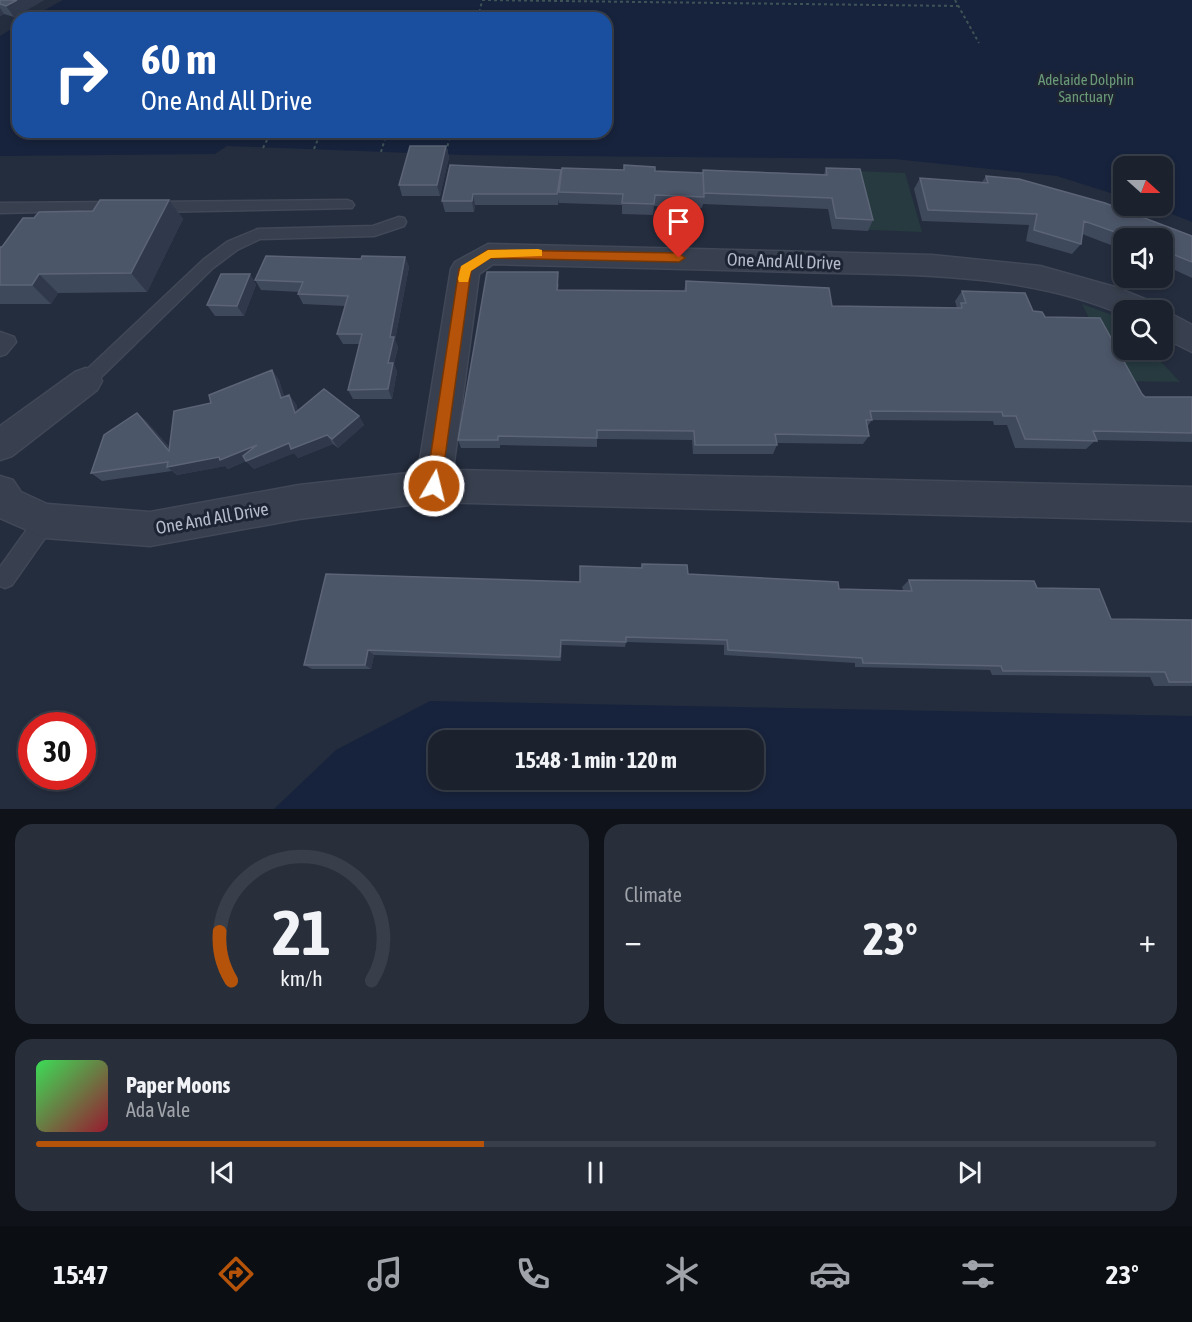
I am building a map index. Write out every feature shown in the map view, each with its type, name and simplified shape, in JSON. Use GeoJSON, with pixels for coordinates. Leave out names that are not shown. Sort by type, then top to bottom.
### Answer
{"type":"FeatureCollection","features":[{"type":"Feature","properties":{"kind":"street","name":"One And All Drive"},"geometry":{"type":"LineString","coordinates":[[434,486],[465,269],[488,254],[932,265],[1040,277],[1117,300]]}},
{"type":"Feature","properties":{"kind":"street"},"geometry":{"type":"LineString","coordinates":[[1173,328],[1192,340]]}},
{"type":"Feature","properties":{"kind":"street"},"geometry":{"type":"LineString","coordinates":[[0,445],[86,381]]}},
{"type":"Feature","properties":{"kind":"street","name":"One And All Drive"},"geometry":{"type":"LineString","coordinates":[[0,492],[8,504],[45,520],[150,530],[299,502],[434,486],[1192,504]]}},
{"type":"Feature","properties":{"kind":"lane"},"geometry":{"type":"LineString","coordinates":[[0,224],[6,208],[347,205]]}},
{"type":"Feature","properties":{"kind":"lane"},"geometry":{"type":"LineString","coordinates":[[86,381],[208,264],[232,246],[258,234],[374,231],[399,222]]}},
{"type":"Feature","properties":{"kind":"lane"},"geometry":{"type":"LineString","coordinates":[[0,339],[8,342],[0,349]]}},
{"type":"Feature","properties":{"kind":"lane"},"geometry":{"type":"LineString","coordinates":[[5,578],[45,520]]}},
{"type":"Feature","properties":{"kind":"path"},"geometry":{"type":"LineString","coordinates":[[482,0],[958,6]]}},
{"type":"Feature","properties":{"kind":"path"},"geometry":{"type":"LineString","coordinates":[[955,0],[979,43]]}},
{"type":"Feature","properties":{"kind":"path"},"geometry":{"type":"LineString","coordinates":[[263,148],[268,138]]}},
{"type":"Feature","properties":{"kind":"path"},"geometry":{"type":"LineString","coordinates":[[314,149],[319,138]]}},
{"type":"Feature","properties":{"kind":"path"},"geometry":{"type":"LineString","coordinates":[[381,152],[385,138]]}},
{"type":"Feature","properties":{"kind":"path"},"geometry":{"type":"LineString","coordinates":[[445,157],[450,138]]}},
{"type":"Feature","properties":{"kind":"green space"},"geometry":{"type":"Polygon","coordinates":[[[855,171],[905,173],[922,232],[869,230],[855,171]]]}},
{"type":"Feature","properties":{"kind":"green space"},"geometry":{"type":"Polygon","coordinates":[[[1082,304],[1113,315],[1113,360],[1159,360],[1180,382],[1120,381],[1082,304]]]}},
{"type":"Feature","properties":{"kind":"water","name":"Adelaide Dolphin Sanctuary"},"geometry":{"type":"Polygon","coordinates":[[[63,0],[1192,0],[1192,222],[1173,214],[1173,156],[1113,156],[1113,194],[1057,176],[895,159],[464,155],[227,146],[215,154],[0,156],[0,36],[12,29],[12,138],[612,138],[612,12],[41,12],[63,0]]]}},
{"type":"Feature","properties":{"kind":"water"},"geometry":{"type":"Polygon","coordinates":[[[430,701],[1192,716],[1192,809],[274,809],[336,750],[430,701]]]}},
{"type":"Feature","properties":{"kind":"building"},"geometry":{"type":"Polygon","coordinates":[[[0,0],[17,0],[6,6],[0,4],[0,0]]]}},
{"type":"Feature","properties":{"kind":"building"},"geometry":{"type":"Polygon","coordinates":[[[410,146],[446,146],[437,185],[399,185],[410,146]]]}},
{"type":"Feature","properties":{"kind":"building"},"geometry":{"type":"Polygon","coordinates":[[[450,165],[561,170],[557,194],[473,194],[472,201],[442,201],[450,165]]]}},
{"type":"Feature","properties":{"kind":"building"},"geometry":{"type":"Polygon","coordinates":[[[624,165],[655,167],[655,171],[703,173],[704,197],[655,195],[654,204],[622,203],[623,194],[559,192],[562,168],[624,170],[624,165]]]}},
{"type":"Feature","properties":{"kind":"building"},"geometry":{"type":"Polygon","coordinates":[[[826,168],[860,169],[873,220],[836,218],[832,198],[704,193],[703,170],[827,175],[826,168]]]}},
{"type":"Feature","properties":{"kind":"building"},"geometry":{"type":"Polygon","coordinates":[[[986,176],[1019,179],[1113,206],[1113,216],[1139,216],[1171,228],[1113,228],[1113,231],[1084,221],[1081,244],[1034,230],[1037,214],[928,210],[920,178],[988,183],[986,176]]]}},
{"type":"Feature","properties":{"kind":"building"},"geometry":{"type":"Polygon","coordinates":[[[100,200],[169,200],[131,273],[39,274],[32,285],[0,285],[0,247],[23,218],[34,218],[39,212],[93,211],[100,200]]]}},
{"type":"Feature","properties":{"kind":"building"},"geometry":{"type":"Polygon","coordinates":[[[1173,229],[1192,236],[1192,262],[1173,254],[1173,229]]]}},
{"type":"Feature","properties":{"kind":"building"},"geometry":{"type":"Polygon","coordinates":[[[266,256],[361,259],[362,256],[405,257],[390,337],[394,337],[388,363],[393,363],[388,389],[348,390],[362,334],[337,334],[348,296],[298,294],[303,282],[255,280],[266,256]]]}},
{"type":"Feature","properties":{"kind":"building"},"geometry":{"type":"Polygon","coordinates":[[[487,272],[558,272],[557,290],[686,291],[686,281],[829,288],[832,306],[962,308],[961,303],[966,303],[962,291],[1025,293],[1033,311],[1042,312],[1045,317],[1100,318],[1113,342],[1113,360],[1123,360],[1145,397],[1192,397],[1192,433],[1093,431],[1097,441],[1025,439],[1016,416],[1003,416],[1002,412],[870,411],[872,420],[866,420],[869,436],[775,434],[777,445],[695,445],[694,431],[597,430],[597,438],[498,436],[498,440],[458,440],[487,272]]]}},
{"type":"Feature","properties":{"kind":"building"},"geometry":{"type":"Polygon","coordinates":[[[221,274],[250,274],[237,306],[207,305],[221,274]]]}},
{"type":"Feature","properties":{"kind":"building"},"geometry":{"type":"Polygon","coordinates":[[[272,370],[281,398],[289,395],[295,413],[324,389],[359,416],[332,439],[327,435],[291,449],[289,443],[246,461],[243,456],[257,445],[220,460],[219,457],[167,467],[168,462],[91,473],[104,435],[137,413],[169,451],[174,411],[211,403],[209,395],[272,370]]]}},
{"type":"Feature","properties":{"kind":"building"},"geometry":{"type":"Polygon","coordinates":[[[642,564],[687,565],[688,574],[838,582],[839,589],[912,591],[909,580],[1034,581],[1037,588],[1099,589],[1111,619],[1192,620],[1192,682],[1169,682],[1165,672],[1003,671],[1001,666],[863,663],[862,658],[728,650],[727,640],[626,637],[626,642],[561,640],[560,657],[368,650],[365,665],[304,665],[326,574],[580,582],[580,566],[642,568],[642,564]]]}},
{"type":"Feature","properties":{"kind":"slow traffic"},"geometry":{"type":"LineString","coordinates":[[464,279],[465,269],[488,254],[538,253]]}},
{"type":"Feature","properties":{"kind":"route"},"geometry":{"type":"LineString","coordinates":[[434,486],[465,269],[488,254],[679,258]]}}]}
